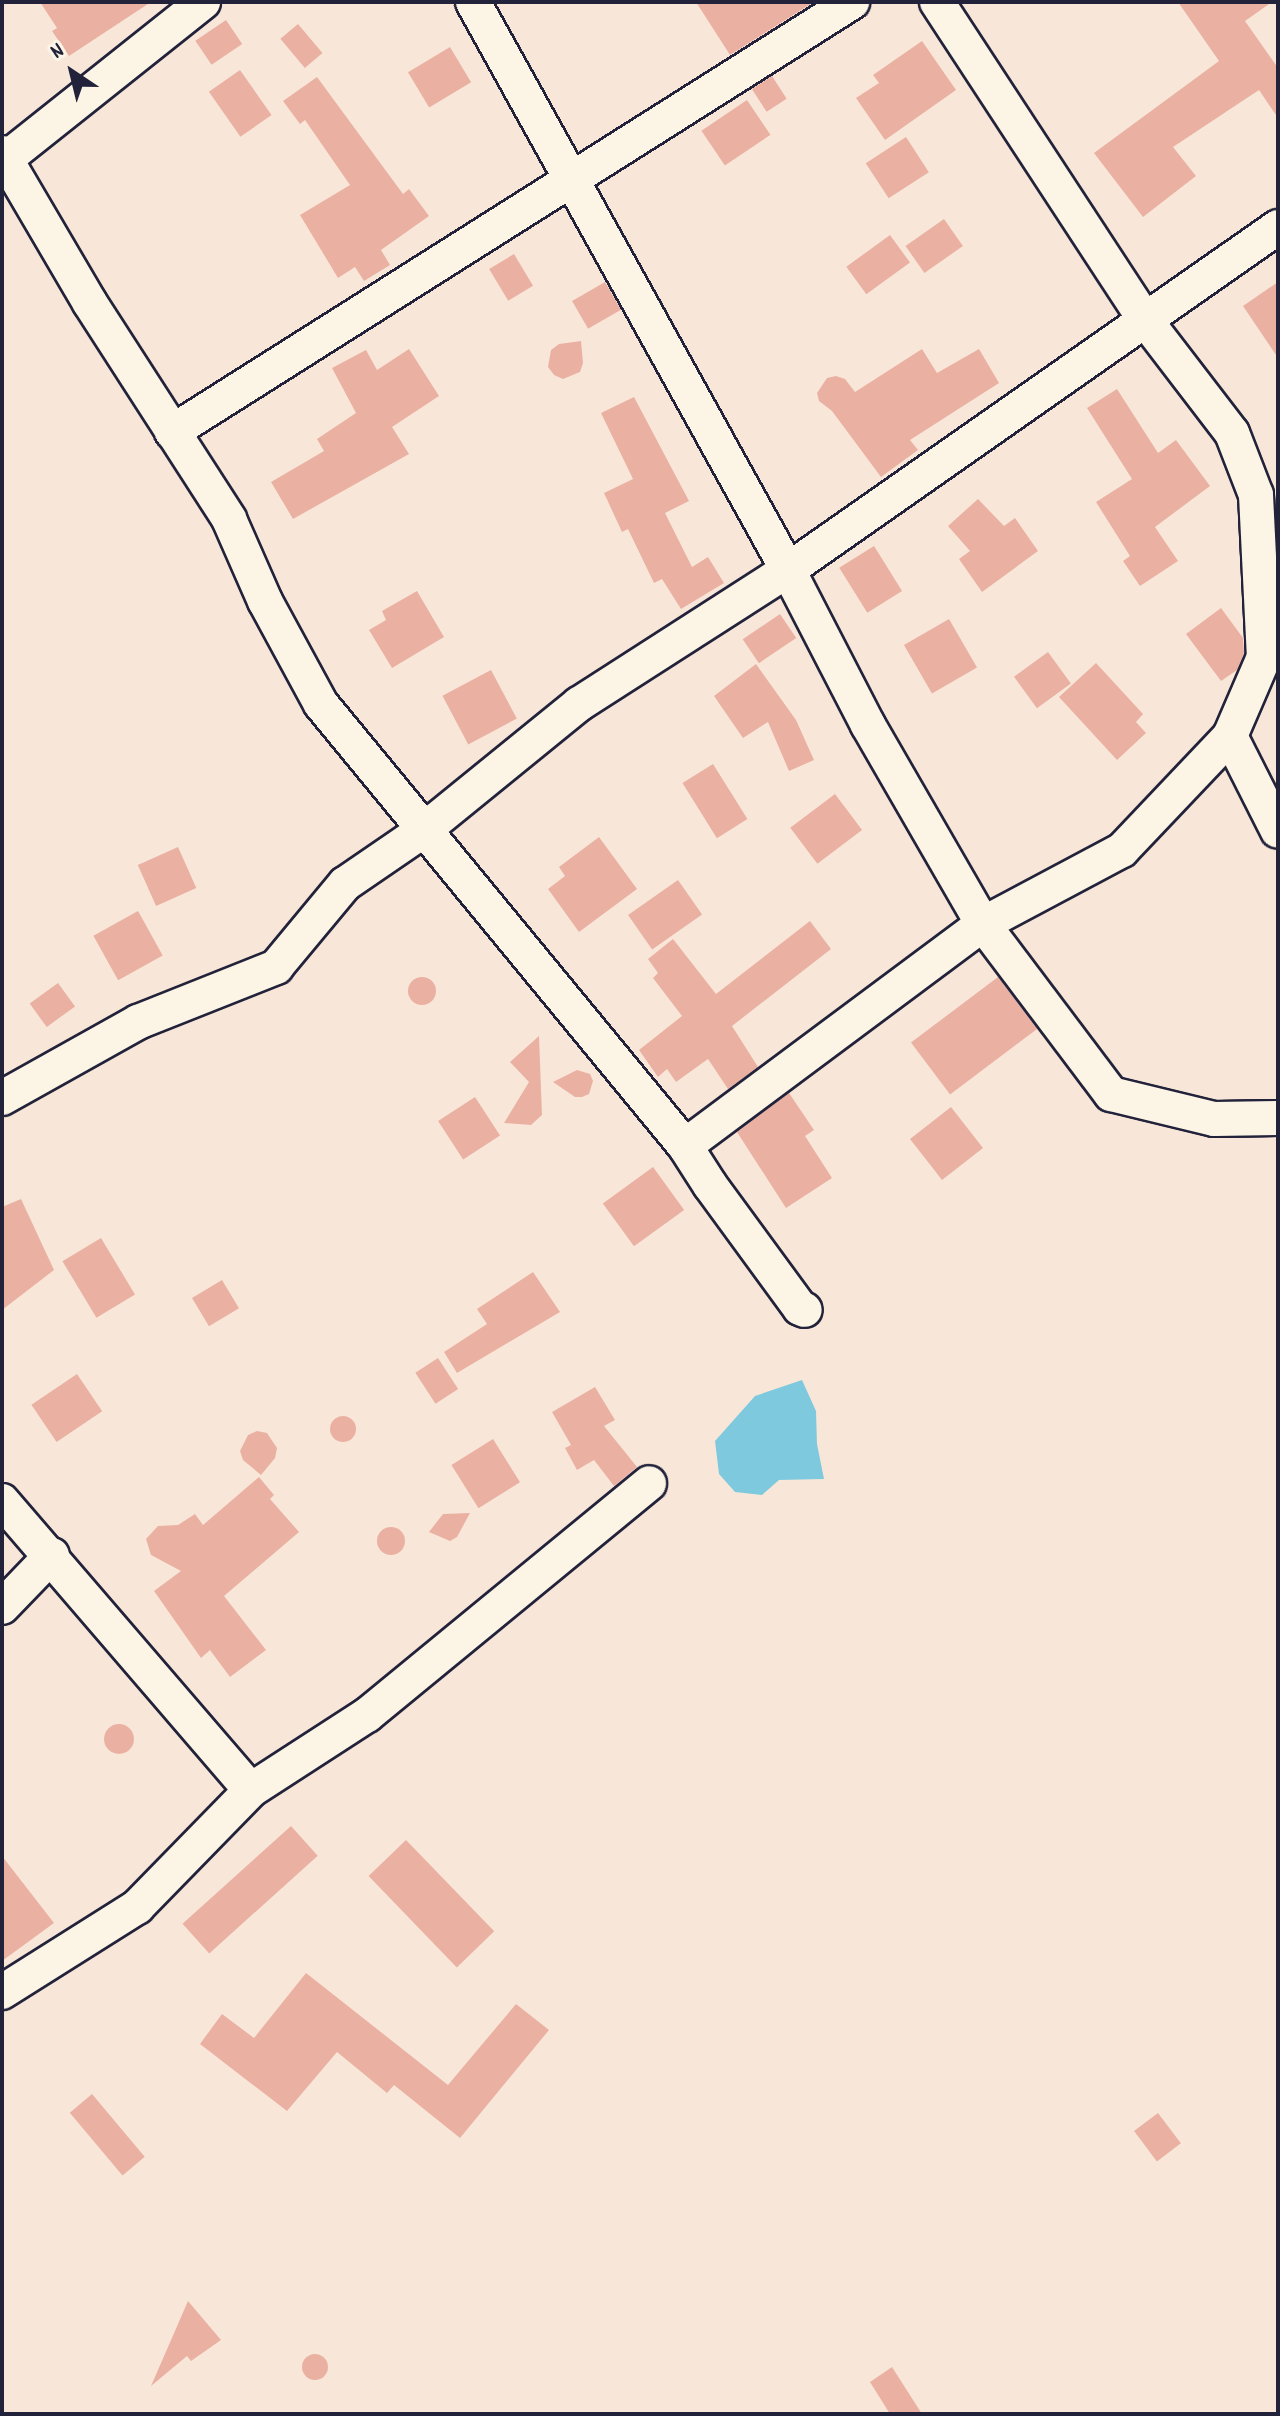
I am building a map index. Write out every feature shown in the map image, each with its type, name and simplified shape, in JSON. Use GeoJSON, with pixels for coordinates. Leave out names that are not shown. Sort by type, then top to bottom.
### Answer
{"type":"FeatureCollection","features":[{"type":"Feature","properties":{"kind":"street"},"geometry":{"type":"LineString","coordinates":[[203,2],[4,158],[90,303],[229,519],[265,601],[321,704],[685,1146],[782,1284],[805,1310]]}},
{"type":"Feature","properties":{"kind":"street"},"geometry":{"type":"LineString","coordinates":[[473,2],[788,570],[868,725],[983,924],[1111,1094],[1214,1119],[1278,1118]]}},
{"type":"Feature","properties":{"kind":"street"},"geometry":{"type":"LineString","coordinates":[[172,432],[852,2]]}},
{"type":"Feature","properties":{"kind":"street"},"geometry":{"type":"LineString","coordinates":[[685,1146],[983,924],[1122,850],[1230,736],[1271,652],[1256,495],[1232,433],[1146,321],[937,2]]}},
{"type":"Feature","properties":{"kind":"street"},"geometry":{"type":"LineString","coordinates":[[2,1098],[138,1022],[276,967],[345,884],[424,830],[579,704],[788,570],[1278,227]]}},
{"type":"Feature","properties":{"kind":"street"},"geometry":{"type":"LineString","coordinates":[[1230,736],[1278,831]]}},
{"type":"Feature","properties":{"kind":"street"},"geometry":{"type":"LineString","coordinates":[[2,1992],[137,1907],[251,1790],[367,1715],[649,1483]]}},
{"type":"Feature","properties":{"kind":"street"},"geometry":{"type":"LineString","coordinates":[[2,1501],[52,1555],[251,1790]]}},
{"type":"Feature","properties":{"kind":"street"},"geometry":{"type":"LineString","coordinates":[[2,1607],[52,1555]]}},
{"type":"Feature","properties":{"kind":"water"},"geometry":{"type":"Polygon","coordinates":[[[802,1380],[816,1411],[817,1444],[824,1479],[779,1480],[762,1495],[735,1492],[719,1474],[715,1441],[755,1396],[802,1380]]]}},
{"type":"Feature","properties":{"kind":"building"},"geometry":{"type":"Polygon","coordinates":[[[40,2],[151,2],[69,56],[52,31],[57,28],[40,2]]]}},
{"type":"Feature","properties":{"kind":"building"},"geometry":{"type":"Polygon","coordinates":[[[696,2],[814,2],[730,55],[696,2]]]}},
{"type":"Feature","properties":{"kind":"building"},"geometry":{"type":"Polygon","coordinates":[[[1178,2],[1272,2],[1245,21],[1278,68],[1278,118],[1259,90],[1173,147],[1196,176],[1143,217],[1094,153],[1219,61],[1178,2]]]}},
{"type":"Feature","properties":{"kind":"building"},"geometry":{"type":"Polygon","coordinates":[[[226,20],[242,44],[212,65],[195,41],[226,20]]]}},
{"type":"Feature","properties":{"kind":"building"},"geometry":{"type":"Polygon","coordinates":[[[298,24],[322,53],[305,68],[280,39],[298,24]]]}},
{"type":"Feature","properties":{"kind":"building"},"geometry":{"type":"Polygon","coordinates":[[[922,41],[956,90],[885,140],[856,98],[879,83],[873,75],[922,41]]]}},
{"type":"Feature","properties":{"kind":"building"},"geometry":{"type":"Polygon","coordinates":[[[450,47],[471,82],[429,107],[408,72],[450,47]]]}},
{"type":"Feature","properties":{"kind":"building"},"geometry":{"type":"Polygon","coordinates":[[[240,70],[272,115],[240,137],[209,92],[240,70]]]}},
{"type":"Feature","properties":{"kind":"building"},"geometry":{"type":"Polygon","coordinates":[[[772,76],[787,99],[767,112],[752,89],[772,76]]]}},
{"type":"Feature","properties":{"kind":"building"},"geometry":{"type":"Polygon","coordinates":[[[317,77],[403,194],[409,189],[429,216],[381,250],[390,265],[364,281],[355,267],[338,278],[300,215],[350,185],[305,120],[300,124],[283,101],[317,77]]]}},
{"type":"Feature","properties":{"kind":"building"},"geometry":{"type":"Polygon","coordinates":[[[747,100],[770,135],[725,166],[701,131],[747,100]]]}},
{"type":"Feature","properties":{"kind":"building"},"geometry":{"type":"Polygon","coordinates":[[[906,137],[929,172],[889,198],[866,163],[906,137]]]}},
{"type":"Feature","properties":{"kind":"building"},"geometry":{"type":"Polygon","coordinates":[[[944,219],[963,246],[924,273],[905,246],[944,219]]]}},
{"type":"Feature","properties":{"kind":"building"},"geometry":{"type":"Polygon","coordinates":[[[890,235],[910,263],[866,294],[846,267],[890,235]]]}},
{"type":"Feature","properties":{"kind":"building"},"geometry":{"type":"Polygon","coordinates":[[[514,254],[533,286],[508,301],[489,269],[514,254]]]}},
{"type":"Feature","properties":{"kind":"building"},"geometry":{"type":"Polygon","coordinates":[[[605,282],[621,310],[588,329],[572,301],[605,282]]]}},
{"type":"Feature","properties":{"kind":"building"},"geometry":{"type":"Polygon","coordinates":[[[1278,282],[1278,358],[1243,306],[1278,282]]]}},
{"type":"Feature","properties":{"kind":"building"},"geometry":{"type":"Polygon","coordinates":[[[581,341],[583,363],[580,372],[563,379],[554,375],[548,367],[551,350],[559,344],[581,341]]]}},
{"type":"Feature","properties":{"kind":"building"},"geometry":{"type":"Polygon","coordinates":[[[409,349],[439,396],[392,427],[409,454],[293,519],[271,482],[324,451],[317,439],[356,413],[332,368],[366,350],[377,370],[409,349]]]}},
{"type":"Feature","properties":{"kind":"building"},"geometry":{"type":"Polygon","coordinates":[[[922,349],[937,373],[979,349],[999,383],[910,440],[918,450],[881,477],[832,411],[819,401],[817,393],[827,378],[836,376],[845,379],[855,392],[922,349]]]}},
{"type":"Feature","properties":{"kind":"building"},"geometry":{"type":"Polygon","coordinates":[[[1117,389],[1158,453],[1176,440],[1210,486],[1155,527],[1178,561],[1140,586],[1123,561],[1130,556],[1096,502],[1132,479],[1087,408],[1117,389]]]}},
{"type":"Feature","properties":{"kind":"building"},"geometry":{"type":"Polygon","coordinates":[[[634,397],[689,501],[665,513],[692,567],[708,557],[724,583],[681,609],[662,579],[654,583],[628,529],[622,532],[604,493],[633,479],[601,413],[634,397]]]}},
{"type":"Feature","properties":{"kind":"building"},"geometry":{"type":"Polygon","coordinates":[[[978,499],[1004,526],[1015,518],[1038,551],[982,592],[959,559],[970,551],[948,526],[978,499]]]}},
{"type":"Feature","properties":{"kind":"building"},"geometry":{"type":"Polygon","coordinates":[[[874,546],[902,591],[867,613],[839,568],[874,546]]]}},
{"type":"Feature","properties":{"kind":"building"},"geometry":{"type":"Polygon","coordinates":[[[417,591],[444,637],[392,668],[369,630],[386,620],[382,611],[417,591]]]}},
{"type":"Feature","properties":{"kind":"building"},"geometry":{"type":"Polygon","coordinates":[[[1221,608],[1243,638],[1244,653],[1237,670],[1221,681],[1186,634],[1221,608]]]}},
{"type":"Feature","properties":{"kind":"building"},"geometry":{"type":"Polygon","coordinates":[[[780,614],[796,638],[759,663],[743,639],[780,614]]]}},
{"type":"Feature","properties":{"kind":"building"},"geometry":{"type":"Polygon","coordinates":[[[949,619],[977,667],[932,693],[904,645],[949,619]]]}},
{"type":"Feature","properties":{"kind":"building"},"geometry":{"type":"Polygon","coordinates":[[[1048,652],[1071,684],[1037,708],[1014,677],[1048,652]]]}},
{"type":"Feature","properties":{"kind":"building"},"geometry":{"type":"Polygon","coordinates":[[[1096,663],[1143,714],[1136,722],[1146,733],[1117,760],[1059,697],[1096,663]]]}},
{"type":"Feature","properties":{"kind":"building"},"geometry":{"type":"Polygon","coordinates":[[[756,664],[796,720],[814,760],[789,771],[768,722],[743,738],[714,696],[756,664]]]}},
{"type":"Feature","properties":{"kind":"building"},"geometry":{"type":"Polygon","coordinates":[[[491,670],[517,719],[468,744],[442,696],[491,670]]]}},
{"type":"Feature","properties":{"kind":"building"},"geometry":{"type":"Polygon","coordinates":[[[713,764],[747,819],[717,838],[682,783],[713,764]]]}},
{"type":"Feature","properties":{"kind":"building"},"geometry":{"type":"Polygon","coordinates":[[[835,794],[862,830],[817,864],[790,828],[835,794]]]}},
{"type":"Feature","properties":{"kind":"building"},"geometry":{"type":"Polygon","coordinates":[[[599,837],[637,889],[579,932],[548,889],[565,876],[559,867],[599,837]]]}},
{"type":"Feature","properties":{"kind":"building"},"geometry":{"type":"Polygon","coordinates":[[[178,847],[196,888],[156,906],[138,865],[178,847]]]}},
{"type":"Feature","properties":{"kind":"building"},"geometry":{"type":"Polygon","coordinates":[[[678,880],[702,914],[652,949],[628,915],[678,880]]]}},
{"type":"Feature","properties":{"kind":"building"},"geometry":{"type":"Polygon","coordinates":[[[138,911],[163,956],[118,980],[93,936],[138,911]]]}},
{"type":"Feature","properties":{"kind":"building"},"geometry":{"type":"Polygon","coordinates":[[[810,921],[831,949],[732,1026],[758,1067],[728,1089],[708,1059],[676,1082],[667,1069],[658,1077],[639,1050],[682,1016],[653,978],[658,973],[648,959],[673,939],[716,994],[810,921]]]}},
{"type":"Feature","properties":{"kind":"building"},"geometry":{"type":"Polygon","coordinates":[[[422,977],[432,981],[436,991],[432,1001],[422,1005],[412,1001],[408,991],[412,981],[422,977]]]}},
{"type":"Feature","properties":{"kind":"building"},"geometry":{"type":"Polygon","coordinates":[[[998,977],[1037,1029],[950,1095],[911,1043],[998,977]]]}},
{"type":"Feature","properties":{"kind":"building"},"geometry":{"type":"Polygon","coordinates":[[[58,983],[75,1006],[47,1027],[30,1004],[58,983]]]}},
{"type":"Feature","properties":{"kind":"building"},"geometry":{"type":"Polygon","coordinates":[[[539,1036],[542,1115],[531,1125],[504,1123],[529,1082],[510,1062],[539,1036]]]}},
{"type":"Feature","properties":{"kind":"building"},"geometry":{"type":"Polygon","coordinates":[[[577,1070],[590,1074],[593,1081],[589,1094],[582,1097],[575,1097],[553,1082],[577,1070]]]}},
{"type":"Feature","properties":{"kind":"building"},"geometry":{"type":"Polygon","coordinates":[[[789,1093],[814,1130],[805,1136],[832,1178],[786,1208],[737,1132],[789,1093]]]}},
{"type":"Feature","properties":{"kind":"building"},"geometry":{"type":"Polygon","coordinates":[[[475,1097],[500,1136],[463,1160],[438,1121],[475,1097]]]}},
{"type":"Feature","properties":{"kind":"building"},"geometry":{"type":"Polygon","coordinates":[[[951,1107],[983,1148],[942,1180],[910,1139],[951,1107]]]}},
{"type":"Feature","properties":{"kind":"building"},"geometry":{"type":"Polygon","coordinates":[[[653,1167],[684,1210],[634,1246],[603,1203],[653,1167]]]}},
{"type":"Feature","properties":{"kind":"building"},"geometry":{"type":"Polygon","coordinates":[[[21,1199],[54,1270],[2,1310],[2,1207],[21,1199]]]}},
{"type":"Feature","properties":{"kind":"building"},"geometry":{"type":"Polygon","coordinates":[[[101,1238],[135,1295],[96,1318],[62,1261],[101,1238]]]}},
{"type":"Feature","properties":{"kind":"building"},"geometry":{"type":"Polygon","coordinates":[[[533,1272],[560,1312],[457,1373],[444,1352],[487,1324],[477,1309],[533,1272]]]}},
{"type":"Feature","properties":{"kind":"building"},"geometry":{"type":"Polygon","coordinates":[[[222,1280],[239,1308],[209,1326],[192,1298],[222,1280]]]}},
{"type":"Feature","properties":{"kind":"building"},"geometry":{"type":"Polygon","coordinates":[[[438,1358],[458,1389],[436,1404],[415,1373],[438,1358]]]}},
{"type":"Feature","properties":{"kind":"building"},"geometry":{"type":"Polygon","coordinates":[[[77,1374],[102,1411],[57,1442],[31,1405],[77,1374]]]}},
{"type":"Feature","properties":{"kind":"building"},"geometry":{"type":"Polygon","coordinates":[[[595,1387],[615,1420],[604,1426],[637,1467],[614,1486],[594,1460],[577,1470],[565,1448],[571,1445],[552,1412],[595,1387]]]}},
{"type":"Feature","properties":{"kind":"building"},"geometry":{"type":"Polygon","coordinates":[[[343,1416],[352,1420],[356,1429],[352,1438],[343,1442],[334,1438],[330,1429],[334,1420],[343,1416]]]}},
{"type":"Feature","properties":{"kind":"building"},"geometry":{"type":"Polygon","coordinates":[[[257,1431],[267,1433],[277,1448],[275,1458],[261,1475],[243,1460],[240,1451],[248,1435],[257,1431]]]}},
{"type":"Feature","properties":{"kind":"building"},"geometry":{"type":"Polygon","coordinates":[[[493,1439],[520,1482],[478,1508],[451,1465],[493,1439]]]}},
{"type":"Feature","properties":{"kind":"building"},"geometry":{"type":"Polygon","coordinates":[[[259,1477],[274,1495],[270,1499],[299,1532],[224,1596],[266,1650],[230,1677],[210,1650],[201,1658],[154,1591],[181,1571],[151,1555],[146,1539],[158,1526],[178,1525],[195,1514],[203,1525],[259,1477]]]}},
{"type":"Feature","properties":{"kind":"building"},"geometry":{"type":"Polygon","coordinates":[[[470,1513],[457,1537],[450,1541],[429,1532],[443,1514],[470,1513]]]}},
{"type":"Feature","properties":{"kind":"building"},"geometry":{"type":"Polygon","coordinates":[[[391,1527],[401,1531],[405,1541],[401,1551],[391,1555],[381,1551],[377,1541],[381,1531],[391,1527]]]}},
{"type":"Feature","properties":{"kind":"building"},"geometry":{"type":"Polygon","coordinates":[[[119,1724],[130,1728],[134,1739],[130,1750],[119,1754],[108,1750],[104,1739],[108,1728],[119,1724]]]}},
{"type":"Feature","properties":{"kind":"building"},"geometry":{"type":"Polygon","coordinates":[[[291,1826],[318,1856],[209,1953],[183,1924],[291,1826]]]}},
{"type":"Feature","properties":{"kind":"building"},"geometry":{"type":"Polygon","coordinates":[[[406,1840],[494,1931],[457,1967],[369,1876],[406,1840]]]}},
{"type":"Feature","properties":{"kind":"building"},"geometry":{"type":"Polygon","coordinates":[[[2,1856],[54,1923],[2,1961],[2,1856]]]}},
{"type":"Feature","properties":{"kind":"building"},"geometry":{"type":"Polygon","coordinates":[[[306,1973],[448,2085],[516,2004],[549,2030],[460,2138],[394,2085],[387,2093],[337,2052],[287,2111],[200,2044],[222,2014],[254,2038],[306,1973]]]}},
{"type":"Feature","properties":{"kind":"building"},"geometry":{"type":"Polygon","coordinates":[[[92,2094],[145,2157],[122,2175],[70,2113],[92,2094]]]}},
{"type":"Feature","properties":{"kind":"building"},"geometry":{"type":"Polygon","coordinates":[[[1158,2113],[1181,2143],[1157,2161],[1134,2131],[1158,2113]]]}},
{"type":"Feature","properties":{"kind":"building"},"geometry":{"type":"Polygon","coordinates":[[[188,2301],[221,2340],[191,2361],[187,2356],[151,2386],[188,2301]]]}},
{"type":"Feature","properties":{"kind":"building"},"geometry":{"type":"Polygon","coordinates":[[[315,2354],[324,2358],[328,2367],[324,2376],[315,2380],[306,2376],[302,2367],[306,2358],[315,2354]]]}},
{"type":"Feature","properties":{"kind":"building"},"geometry":{"type":"Polygon","coordinates":[[[892,2367],[922,2414],[890,2414],[870,2382],[892,2367]]]}}]}
